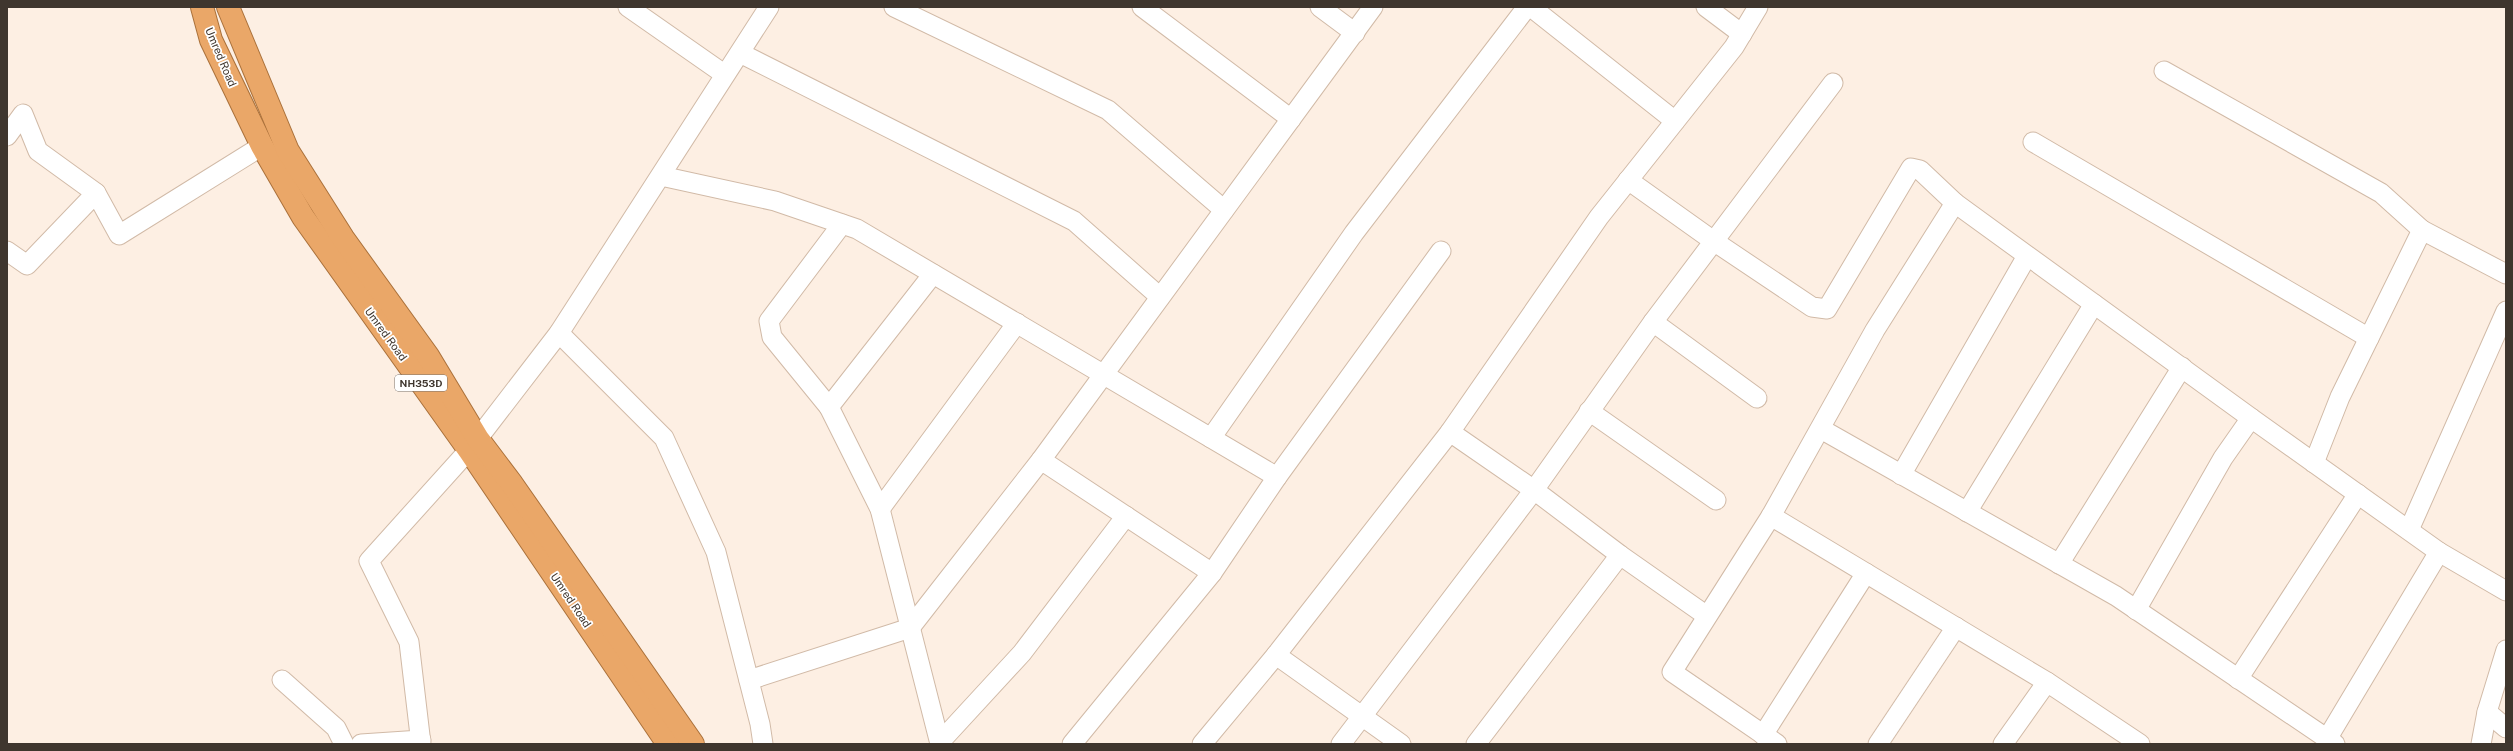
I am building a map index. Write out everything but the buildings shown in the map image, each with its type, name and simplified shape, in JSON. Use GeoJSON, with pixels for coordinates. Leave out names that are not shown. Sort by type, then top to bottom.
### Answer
{"type":"FeatureCollection","features":[{"type":"Feature","properties":{"kind":"highway","name":"Umred Road"},"geometry":{"type":"LineString","coordinates":[[202,7],[211,40],[262,146],[303,217],[474,445],[668,744]]}},
{"type":"Feature","properties":{"kind":"highway","name":"NH353D"},"geometry":{"type":"LineString","coordinates":[[228,7],[288,151],[343,238],[428,356],[474,445],[512,484],[692,744]]}},
{"type":"Feature","properties":{"kind":"street"},"geometry":{"type":"LineString","coordinates":[[628,7],[724,74]]}},
{"type":"Feature","properties":{"kind":"street"},"geometry":{"type":"LineString","coordinates":[[361,744],[421,742],[409,642],[369,561],[474,445],[560,333],[724,74],[740,53],[769,7]]}},
{"type":"Feature","properties":{"kind":"street"},"geometry":{"type":"LineString","coordinates":[[1142,7],[1291,119]]}},
{"type":"Feature","properties":{"kind":"street"},"geometry":{"type":"LineString","coordinates":[[1320,7],[1355,33]]}},
{"type":"Feature","properties":{"kind":"street"},"geometry":{"type":"LineString","coordinates":[[748,680],[910,628],[1041,460],[1373,7]]}},
{"type":"Feature","properties":{"kind":"street"},"geometry":{"type":"LineString","coordinates":[[1211,438],[1354,233],[1527,7]]}},
{"type":"Feature","properties":{"kind":"street"},"geometry":{"type":"LineString","coordinates":[[1531,7],[1675,121]]}},
{"type":"Feature","properties":{"kind":"street"},"geometry":{"type":"LineString","coordinates":[[1706,7],[1742,34]]}},
{"type":"Feature","properties":{"kind":"street"},"geometry":{"type":"LineString","coordinates":[[1202,744],[1276,655],[1450,432],[1598,216],[1675,121],[1742,34],[1758,7]]}},
{"type":"Feature","properties":{"kind":"street"},"geometry":{"type":"LineString","coordinates":[[900,8],[1108,110],[1224,210]]}},
{"type":"Feature","properties":{"kind":"street"},"geometry":{"type":"LineString","coordinates":[[740,53],[1074,221],[1160,297]]}},
{"type":"Feature","properties":{"kind":"street"},"geometry":{"type":"LineString","coordinates":[[2164,71],[2381,193],[2422,230],[2506,274]]}},
{"type":"Feature","properties":{"kind":"street"},"geometry":{"type":"LineString","coordinates":[[1341,744],[1534,490],[1653,322],[1715,242],[1833,83]]}},
{"type":"Feature","properties":{"kind":"street"},"geometry":{"type":"LineString","coordinates":[[7,136],[23,114],[38,152],[96,193],[120,235],[262,146]]}},
{"type":"Feature","properties":{"kind":"street"},"geometry":{"type":"LineString","coordinates":[[2033,142],[2369,338]]}},
{"type":"Feature","properties":{"kind":"street"},"geometry":{"type":"LineString","coordinates":[[1628,180],[1715,242],[1812,307],[1827,309],[1911,168],[1920,170],[1955,203],[2251,418],[2439,552],[2506,591]]}},
{"type":"Feature","properties":{"kind":"street"},"geometry":{"type":"LineString","coordinates":[[660,176],[775,201],[857,229],[1277,477]]}},
{"type":"Feature","properties":{"kind":"street"},"geometry":{"type":"LineString","coordinates":[[7,251],[27,265],[96,193]]}},
{"type":"Feature","properties":{"kind":"street"},"geometry":{"type":"LineString","coordinates":[[1866,573],[1770,739],[1672,672],[1771,516],[1875,330],[1955,203]]}},
{"type":"Feature","properties":{"kind":"street"},"geometry":{"type":"LineString","coordinates":[[842,224],[769,321],[772,337],[829,407],[880,509],[940,743]]}},
{"type":"Feature","properties":{"kind":"street"},"geometry":{"type":"LineString","coordinates":[[2314,462],[2340,396],[2422,230]]}},
{"type":"Feature","properties":{"kind":"street"},"geometry":{"type":"LineString","coordinates":[[1072,744],[1212,573],[1277,477],[1441,251]]}},
{"type":"Feature","properties":{"kind":"street"},"geometry":{"type":"LineString","coordinates":[[1901,475],[2027,256]]}},
{"type":"Feature","properties":{"kind":"street"},"geometry":{"type":"LineString","coordinates":[[829,407],[933,274]]}},
{"type":"Feature","properties":{"kind":"street"},"geometry":{"type":"LineString","coordinates":[[1967,512],[2094,304]]}},
{"type":"Feature","properties":{"kind":"street"},"geometry":{"type":"LineString","coordinates":[[2409,530],[2506,311]]}},
{"type":"Feature","properties":{"kind":"street"},"geometry":{"type":"LineString","coordinates":[[1653,322],[1757,398]]}},
{"type":"Feature","properties":{"kind":"street"},"geometry":{"type":"LineString","coordinates":[[880,509],[1016,323]]}},
{"type":"Feature","properties":{"kind":"street"},"geometry":{"type":"LineString","coordinates":[[560,333],[664,438],[716,552],[763,744]]}},
{"type":"Feature","properties":{"kind":"street"},"geometry":{"type":"LineString","coordinates":[[2059,564],[2182,368]]}},
{"type":"Feature","properties":{"kind":"street"},"geometry":{"type":"LineString","coordinates":[[1589,411],[1716,500]]}},
{"type":"Feature","properties":{"kind":"street"},"geometry":{"type":"LineString","coordinates":[[2136,610],[2223,458],[2251,418]]}},
{"type":"Feature","properties":{"kind":"street"},"geometry":{"type":"LineString","coordinates":[[1821,429],[2116,596],[2331,742],[2439,552]]}},
{"type":"Feature","properties":{"kind":"street"},"geometry":{"type":"LineString","coordinates":[[1450,432],[1534,490],[1620,555],[1707,616]]}},
{"type":"Feature","properties":{"kind":"street"},"geometry":{"type":"LineString","coordinates":[[1041,460],[1212,573]]}},
{"type":"Feature","properties":{"kind":"street"},"geometry":{"type":"LineString","coordinates":[[2238,679],[2358,494]]}},
{"type":"Feature","properties":{"kind":"street"},"geometry":{"type":"LineString","coordinates":[[940,743],[1022,653],[1126,516]]}},
{"type":"Feature","properties":{"kind":"street"},"geometry":{"type":"LineString","coordinates":[[1771,516],[2047,682],[2140,744]]}},
{"type":"Feature","properties":{"kind":"street"},"geometry":{"type":"LineString","coordinates":[[1476,744],[1620,555]]}},
{"type":"Feature","properties":{"kind":"street"},"geometry":{"type":"LineString","coordinates":[[1878,744],[1956,627]]}},
{"type":"Feature","properties":{"kind":"street"},"geometry":{"type":"LineString","coordinates":[[2481,744],[2487,712],[2506,650]]}},
{"type":"Feature","properties":{"kind":"street"},"geometry":{"type":"LineString","coordinates":[[1276,655],[1401,744]]}},
{"type":"Feature","properties":{"kind":"street"},"geometry":{"type":"LineString","coordinates":[[282,680],[336,728],[344,744]]}},
{"type":"Feature","properties":{"kind":"street"},"geometry":{"type":"LineString","coordinates":[[2003,744],[2047,682]]}},
{"type":"Feature","properties":{"kind":"street"},"geometry":{"type":"LineString","coordinates":[[2487,712],[2506,728]]}}]}
